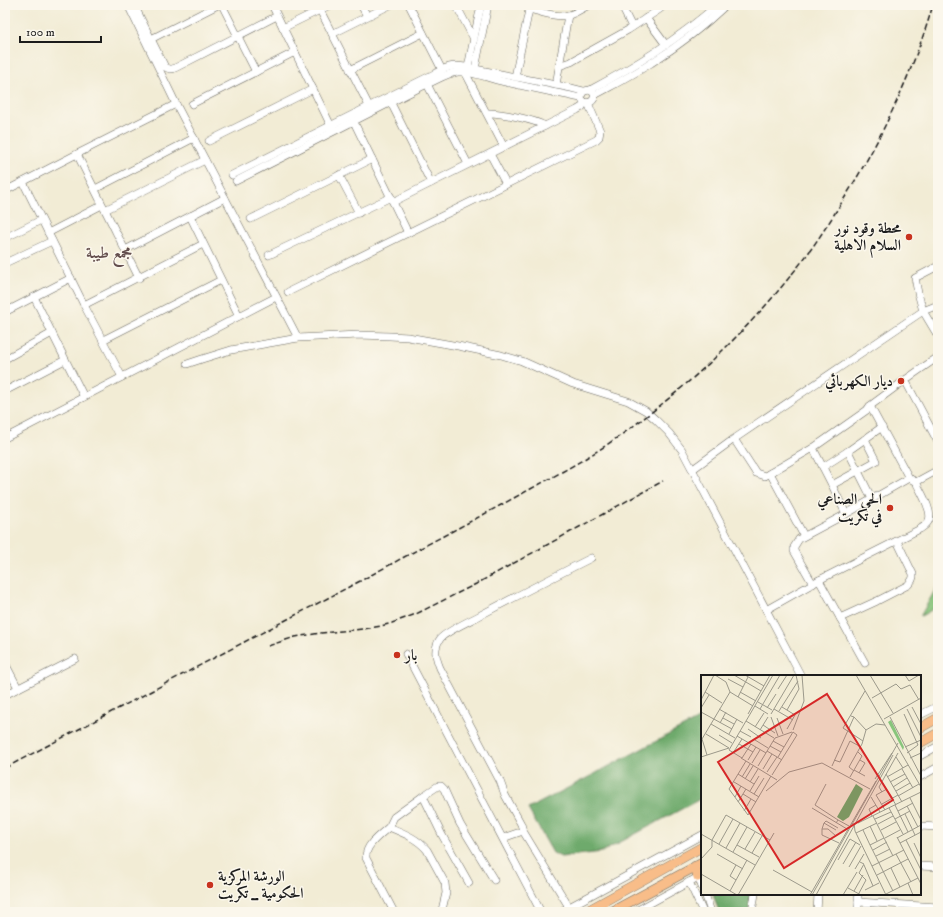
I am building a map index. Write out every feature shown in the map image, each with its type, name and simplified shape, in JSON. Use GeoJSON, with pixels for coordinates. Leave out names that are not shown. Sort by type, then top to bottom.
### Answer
{"type":"FeatureCollection","features":[{"type":"Feature","properties":{"kind":"main road"},"geometry":{"type":"LineString","coordinates":[[921,727],[938,718]]}},
{"type":"Feature","properties":{"kind":"main road"},"geometry":{"type":"LineString","coordinates":[[921,742],[938,733]]}},
{"type":"Feature","properties":{"kind":"main road"},"geometry":{"type":"LineString","coordinates":[[585,912],[701,848]]}},
{"type":"Feature","properties":{"kind":"main road"},"geometry":{"type":"LineString","coordinates":[[612,912],[698,864],[700,876]]}},
{"type":"Feature","properties":{"kind":"street"},"geometry":{"type":"LineString","coordinates":[[128,5],[176,104],[298,338]]}},
{"type":"Feature","properties":{"kind":"street"},"geometry":{"type":"LineString","coordinates":[[134,5],[165,67],[168,69],[172,69],[277,16]]}},
{"type":"Feature","properties":{"kind":"street"},"geometry":{"type":"LineString","coordinates":[[151,39],[218,5]]}},
{"type":"Feature","properties":{"kind":"street"},"geometry":{"type":"LineString","coordinates":[[222,5],[256,72]]}},
{"type":"Feature","properties":{"kind":"street"},"geometry":{"type":"LineString","coordinates":[[272,5],[333,128]]}},
{"type":"Feature","properties":{"kind":"street"},"geometry":{"type":"LineString","coordinates":[[283,28],[330,5]]}},
{"type":"Feature","properties":{"kind":"street"},"geometry":{"type":"LineString","coordinates":[[361,5],[367,16]]}},
{"type":"Feature","properties":{"kind":"street"},"geometry":{"type":"LineString","coordinates":[[332,34],[390,5]]}},
{"type":"Feature","properties":{"kind":"street"},"geometry":{"type":"LineString","coordinates":[[409,5],[442,70]]}},
{"type":"Feature","properties":{"kind":"street"},"geometry":{"type":"LineString","coordinates":[[456,5],[474,39]]}},
{"type":"Feature","properties":{"kind":"street"},"geometry":{"type":"LineString","coordinates":[[481,5],[469,69],[487,113],[504,146]]}},
{"type":"Feature","properties":{"kind":"street"},"geometry":{"type":"LineString","coordinates":[[469,69],[488,5]]}},
{"type":"Feature","properties":{"kind":"street"},"geometry":{"type":"LineString","coordinates":[[515,76],[529,7],[559,15],[568,15],[589,5]]}},
{"type":"Feature","properties":{"kind":"street"},"geometry":{"type":"LineString","coordinates":[[621,5],[632,27]]}},
{"type":"Feature","properties":{"kind":"street"},"geometry":{"type":"LineString","coordinates":[[559,66],[576,60],[632,27],[662,8],[664,5]]}},
{"type":"Feature","properties":{"kind":"street"},"geometry":{"type":"LineString","coordinates":[[617,79],[639,71],[687,38],[708,17],[717,5]]}},
{"type":"Feature","properties":{"kind":"street"},"geometry":{"type":"LineString","coordinates":[[269,255],[358,213],[431,183],[580,108],[587,97],[617,79],[726,5]]}},
{"type":"Feature","properties":{"kind":"street"},"geometry":{"type":"LineString","coordinates":[[320,10],[368,106]]}},
{"type":"Feature","properties":{"kind":"street"},"geometry":{"type":"LineString","coordinates":[[556,86],[568,15]]}},
{"type":"Feature","properties":{"kind":"street"},"geometry":{"type":"LineString","coordinates":[[646,18],[666,45]]}},
{"type":"Feature","properties":{"kind":"street"},"geometry":{"type":"LineString","coordinates":[[350,70],[423,33]]}},
{"type":"Feature","properties":{"kind":"street"},"geometry":{"type":"LineString","coordinates":[[192,104],[295,52]]}},
{"type":"Feature","properties":{"kind":"street"},"geometry":{"type":"LineString","coordinates":[[234,178],[333,128],[368,106],[451,66],[515,76],[571,88],[587,97],[600,132],[598,139],[288,292]]}},
{"type":"Feature","properties":{"kind":"street"},"geometry":{"type":"LineString","coordinates":[[333,128],[354,122],[449,74],[469,69],[498,80],[587,97]]}},
{"type":"Feature","properties":{"kind":"street"},"geometry":{"type":"LineString","coordinates":[[427,84],[468,164]]}},
{"type":"Feature","properties":{"kind":"street"},"geometry":{"type":"LineString","coordinates":[[209,141],[313,89]]}},
{"type":"Feature","properties":{"kind":"street"},"geometry":{"type":"LineString","coordinates":[[392,103],[431,183]]}},
{"type":"Feature","properties":{"kind":"street"},"geometry":{"type":"LineString","coordinates":[[5,191],[176,104]]}},
{"type":"Feature","properties":{"kind":"street"},"geometry":{"type":"LineString","coordinates":[[487,113],[496,113],[536,122],[546,126]]}},
{"type":"Feature","properties":{"kind":"street"},"geometry":{"type":"LineString","coordinates":[[354,122],[408,233]]}},
{"type":"Feature","properties":{"kind":"street"},"geometry":{"type":"LineString","coordinates":[[95,189],[194,138]]}},
{"type":"Feature","properties":{"kind":"street"},"geometry":{"type":"LineString","coordinates":[[77,154],[139,278]]}},
{"type":"Feature","properties":{"kind":"street"},"geometry":{"type":"LineString","coordinates":[[490,154],[506,184]]}},
{"type":"Feature","properties":{"kind":"street"},"geometry":{"type":"LineString","coordinates":[[251,218],[372,159]]}},
{"type":"Feature","properties":{"kind":"street"},"geometry":{"type":"LineString","coordinates":[[48,233],[205,160]]}},
{"type":"Feature","properties":{"kind":"street"},"geometry":{"type":"LineString","coordinates":[[339,175],[358,213]]}},
{"type":"Feature","properties":{"kind":"street"},"geometry":{"type":"LineString","coordinates":[[22,182],[84,305],[122,376]]}},
{"type":"Feature","properties":{"kind":"street"},"geometry":{"type":"LineString","coordinates":[[126,250],[225,198]]}},
{"type":"Feature","properties":{"kind":"street"},"geometry":{"type":"LineString","coordinates":[[190,216],[239,316]]}},
{"type":"Feature","properties":{"kind":"street"},"geometry":{"type":"LineString","coordinates":[[5,238],[41,220]]}},
{"type":"Feature","properties":{"kind":"street"},"geometry":{"type":"LineString","coordinates":[[5,263],[52,240]]}},
{"type":"Feature","properties":{"kind":"street"},"geometry":{"type":"LineString","coordinates":[[84,305],[203,244]]}},
{"type":"Feature","properties":{"kind":"street"},"geometry":{"type":"LineString","coordinates":[[938,266],[915,278],[923,311],[938,336]]}},
{"type":"Feature","properties":{"kind":"street"},"geometry":{"type":"LineString","coordinates":[[5,312],[71,278]]}},
{"type":"Feature","properties":{"kind":"street"},"geometry":{"type":"LineString","coordinates":[[103,340],[221,280]]}},
{"type":"Feature","properties":{"kind":"street"},"geometry":{"type":"LineString","coordinates":[[34,297],[84,397]]}},
{"type":"Feature","properties":{"kind":"street"},"geometry":{"type":"LineString","coordinates":[[5,438],[276,297]]}},
{"type":"Feature","properties":{"kind":"street"},"geometry":{"type":"LineString","coordinates":[[693,469],[734,439],[923,311],[938,305]]}},
{"type":"Feature","properties":{"kind":"street"},"geometry":{"type":"LineString","coordinates":[[5,359],[52,332]]}},
{"type":"Feature","properties":{"kind":"street"},"geometry":{"type":"LineString","coordinates":[[187,364],[232,350],[298,338],[370,335],[408,337],[475,349],[517,360],[573,384],[628,401],[646,411],[663,426],[676,441],[685,455],[799,675]]}},
{"type":"Feature","properties":{"kind":"street"},"geometry":{"type":"LineString","coordinates":[[734,439],[756,474],[765,476],[813,448],[938,357]]}},
{"type":"Feature","properties":{"kind":"street"},"geometry":{"type":"LineString","coordinates":[[5,392],[65,360]]}},
{"type":"Feature","properties":{"kind":"street"},"geometry":{"type":"LineString","coordinates":[[906,380],[938,442]]}},
{"type":"Feature","properties":{"kind":"street"},"geometry":{"type":"LineString","coordinates":[[766,610],[816,582],[920,529],[929,521],[930,514],[916,482],[909,478],[870,406]]}},
{"type":"Feature","properties":{"kind":"street"},"geometry":{"type":"LineString","coordinates":[[823,467],[882,427]]}},
{"type":"Feature","properties":{"kind":"street"},"geometry":{"type":"LineString","coordinates":[[832,485],[876,460],[865,439]]}},
{"type":"Feature","properties":{"kind":"street"},"geometry":{"type":"LineString","coordinates":[[813,448],[846,514]]}},
{"type":"Feature","properties":{"kind":"street"},"geometry":{"type":"LineString","coordinates":[[848,451],[872,498]]}},
{"type":"Feature","properties":{"kind":"street"},"geometry":{"type":"LineString","coordinates":[[916,482],[938,470]]}},
{"type":"Feature","properties":{"kind":"street"},"geometry":{"type":"LineString","coordinates":[[770,473],[804,536]]}},
{"type":"Feature","properties":{"kind":"street"},"geometry":{"type":"LineString","coordinates":[[865,663],[840,618],[795,553],[794,547],[797,541],[804,536],[909,478]]}},
{"type":"Feature","properties":{"kind":"street"},"geometry":{"type":"LineString","coordinates":[[840,618],[908,585],[912,580],[914,576],[898,541]]}},
{"type":"Feature","properties":{"kind":"street"},"geometry":{"type":"LineString","coordinates":[[568,907],[523,831],[521,824],[505,795],[500,781],[440,668],[436,656],[436,645],[441,637],[458,627],[591,558]]}},
{"type":"Feature","properties":{"kind":"street"},"geometry":{"type":"LineString","coordinates":[[406,654],[541,912]]}},
{"type":"Feature","properties":{"kind":"street"},"geometry":{"type":"LineString","coordinates":[[5,695],[74,659]]}},
{"type":"Feature","properties":{"kind":"street"},"geometry":{"type":"LineString","coordinates":[[5,663],[18,688]]}},
{"type":"Feature","properties":{"kind":"street"},"geometry":{"type":"LineString","coordinates":[[921,714],[938,706]]}},
{"type":"Feature","properties":{"kind":"street"},"geometry":{"type":"LineString","coordinates":[[921,755],[938,746]]}},
{"type":"Feature","properties":{"kind":"street"},"geometry":{"type":"LineString","coordinates":[[921,776],[938,767]]}},
{"type":"Feature","properties":{"kind":"street"},"geometry":{"type":"LineString","coordinates":[[394,912],[366,858],[366,854],[370,846],[388,827],[394,817],[438,786],[441,786],[444,789],[460,824],[494,880]]}},
{"type":"Feature","properties":{"kind":"street"},"geometry":{"type":"LineString","coordinates":[[423,796],[442,835],[469,883]]}},
{"type":"Feature","properties":{"kind":"street"},"geometry":{"type":"LineString","coordinates":[[921,826],[938,826]]}},
{"type":"Feature","properties":{"kind":"street"},"geometry":{"type":"LineString","coordinates":[[388,827],[414,838],[427,850],[445,884],[446,893],[442,910],[443,912]]}},
{"type":"Feature","properties":{"kind":"street"},"geometry":{"type":"LineString","coordinates":[[503,838],[523,831]]}},
{"type":"Feature","properties":{"kind":"street"},"geometry":{"type":"LineString","coordinates":[[560,912],[701,836]]}},
{"type":"Feature","properties":{"kind":"street"},"geometry":{"type":"LineString","coordinates":[[921,866],[938,867]]}},
{"type":"Feature","properties":{"kind":"street"},"geometry":{"type":"LineString","coordinates":[[634,912],[700,876]]}},
{"type":"Feature","properties":{"kind":"street"},"geometry":{"type":"LineString","coordinates":[[689,882],[703,912]]}},
{"type":"Feature","properties":{"kind":"street"},"geometry":{"type":"LineString","coordinates":[[705,895],[712,912]]}},
{"type":"Feature","properties":{"kind":"street"},"geometry":{"type":"LineString","coordinates":[[752,912],[755,895]]}},
{"type":"Feature","properties":{"kind":"street"},"geometry":{"type":"LineString","coordinates":[[817,912],[818,895]]}},
{"type":"Feature","properties":{"kind":"street"},"geometry":{"type":"LineString","coordinates":[[858,912],[858,898],[938,906]]}},
{"type":"Feature","properties":{"kind":"green space"},"geometry":{"type":"Polygon","coordinates":[[[938,585],[938,606],[921,616],[921,615],[938,585]]]}},
{"type":"Feature","properties":{"kind":"green space"},"geometry":{"type":"Polygon","coordinates":[[[701,718],[701,799],[602,852],[561,857],[553,853],[528,809],[701,718]]]}},
{"type":"Feature","properties":{"kind":"green space"},"geometry":{"type":"Polygon","coordinates":[[[713,895],[750,895],[749,912],[719,912],[713,895]]]}},
{"type":"Feature","properties":{"kind":"railway"},"geometry":{"type":"LineString","coordinates":[[5,768],[364,579],[563,471],[599,450],[679,390],[729,344],[775,295],[821,235],[865,163],[892,112],[914,60],[933,5]]}},
{"type":"Feature","properties":{"kind":"railway"},"geometry":{"type":"LineString","coordinates":[[268,646],[295,637],[381,626],[416,614],[476,584],[663,481]]}},
{"type":"Feature","properties":{"kind":"place","name":"محطة وقود نور السلام الاهلية"},"geometry":{"type":"Point","coordinates":[909,237]}},
{"type":"Feature","properties":{"kind":"place","name":"ديار الكهربائي"},"geometry":{"type":"Point","coordinates":[901,381]}},
{"type":"Feature","properties":{"kind":"place","name":"الحي الصناعي في تكريت"},"geometry":{"type":"Point","coordinates":[890,508]}},
{"type":"Feature","properties":{"kind":"place","name":"بار"},"geometry":{"type":"Point","coordinates":[397,655]}},
{"type":"Feature","properties":{"kind":"place","name":"الورشة المركزية الحكومية _ تكريت"},"geometry":{"type":"Point","coordinates":[210,885]}},
{"type":"Feature","properties":{"kind":"district","name":"مجمع طيبة"},"geometry":{"type":"Point","coordinates":[109,252]}}]}
